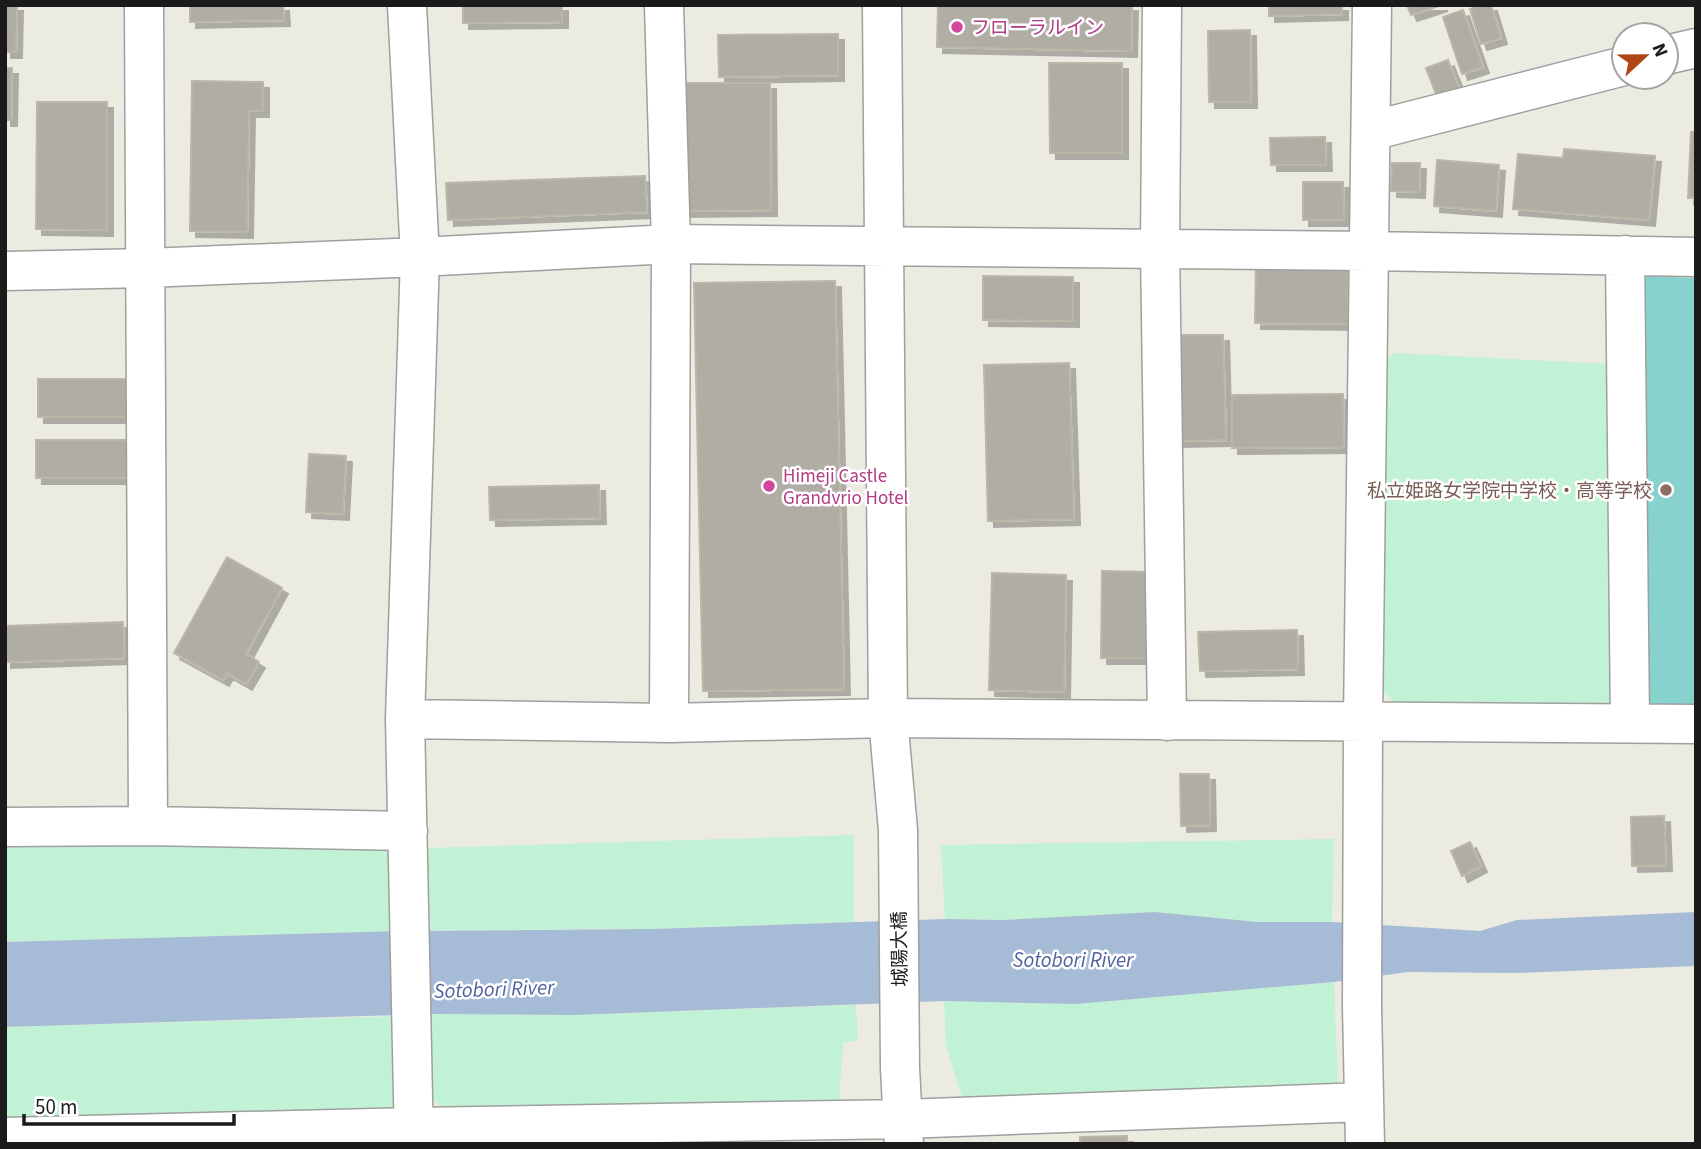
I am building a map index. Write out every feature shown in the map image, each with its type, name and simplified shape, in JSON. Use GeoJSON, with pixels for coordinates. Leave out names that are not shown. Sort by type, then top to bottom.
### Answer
{"type":"FeatureCollection","features":[{"type":"Feature","properties":{"kind":"street"},"geometry":{"type":"LineString","coordinates":[[144,5],[149,827]]}},
{"type":"Feature","properties":{"kind":"street"},"geometry":{"type":"LineString","coordinates":[[407,5],[419,257],[405,719],[414,1135]]}},
{"type":"Feature","properties":{"kind":"street"},"geometry":{"type":"LineString","coordinates":[[664,5],[671,244],[669,723]]}},
{"type":"Feature","properties":{"kind":"street","name":"城陽大橋"},"geometry":{"type":"LineString","coordinates":[[882,5],[888,719],[898,830],[903,1131]]}},
{"type":"Feature","properties":{"kind":"street"},"geometry":{"type":"LineString","coordinates":[[1162,5],[1160,248],[1167,721]]}},
{"type":"Feature","properties":{"kind":"street"},"geometry":{"type":"LineString","coordinates":[[1365,1144],[1362,1006],[1363,723],[1372,5]]}},
{"type":"Feature","properties":{"kind":"street"},"geometry":{"type":"LineString","coordinates":[[1371,131],[1610,70]]}},
{"type":"Feature","properties":{"kind":"street"},"geometry":{"type":"LineString","coordinates":[[5,271],[419,257],[671,244],[1160,248],[1696,257]]}},
{"type":"Feature","properties":{"kind":"street"},"geometry":{"type":"LineString","coordinates":[[1625,255],[1630,723]]}},
{"type":"Feature","properties":{"kind":"street"},"geometry":{"type":"LineString","coordinates":[[405,719],[669,723],[888,719],[1696,724]]}},
{"type":"Feature","properties":{"kind":"street"},"geometry":{"type":"LineString","coordinates":[[5,827],[408,831]]}},
{"type":"Feature","properties":{"kind":"street"},"geometry":{"type":"LineString","coordinates":[[5,1137],[903,1131],[1364,1102]]}},
{"type":"Feature","properties":{"kind":"green space"},"geometry":{"type":"Polygon","coordinates":[[[1396,353],[1610,364],[1611,704],[1394,702],[1382,690],[1387,358],[1396,353]]]}},
{"type":"Feature","properties":{"kind":"green space"},"geometry":{"type":"Polygon","coordinates":[[[854,835],[854,922],[652,929],[431,930],[427,848],[854,835]]]}},
{"type":"Feature","properties":{"kind":"green space"},"geometry":{"type":"Polygon","coordinates":[[[384,836],[398,852],[401,931],[5,942],[5,840],[384,836]]]}},
{"type":"Feature","properties":{"kind":"green space"},"geometry":{"type":"Polygon","coordinates":[[[1334,839],[1332,922],[1258,922],[1155,912],[1004,920],[945,919],[941,845],[1334,839]]]}},
{"type":"Feature","properties":{"kind":"green space"},"geometry":{"type":"Polygon","coordinates":[[[1334,982],[1338,1083],[1331,1093],[963,1100],[946,1046],[944,1001],[1075,1004],[1334,982]]]}},
{"type":"Feature","properties":{"kind":"green space"},"geometry":{"type":"Polygon","coordinates":[[[856,1005],[858,1040],[843,1043],[839,1102],[450,1112],[432,1100],[431,1014],[575,1015],[856,1005]]]}},
{"type":"Feature","properties":{"kind":"green space"},"geometry":{"type":"Polygon","coordinates":[[[402,1016],[408,1102],[388,1116],[5,1124],[5,1027],[402,1016]]]}},
{"type":"Feature","properties":{"kind":"shaded area","name":"私立姫路女学院中学校・高等学校"},"geometry":{"type":"Polygon","coordinates":[[[1647,276],[1696,278],[1696,706],[1647,705],[1635,282],[1647,276]]]}},
{"type":"Feature","properties":{"kind":"water","name":"Sotobori River"},"geometry":{"type":"Polygon","coordinates":[[[1155,912],[1258,922],[1332,922],[1480,931],[1517,920],[1696,912],[1696,966],[1515,973],[1408,972],[1334,982],[1075,1004],[944,1001],[575,1015],[431,1014],[5,1027],[5,942],[401,931],[652,929],[945,919],[1004,920],[1155,912]]]}},
{"type":"Feature","properties":{"kind":"building"},"geometry":{"type":"Polygon","coordinates":[[[5,5],[17,5],[16,52],[5,52],[5,5]]]}},
{"type":"Feature","properties":{"kind":"building"},"geometry":{"type":"Polygon","coordinates":[[[190,5],[283,5],[284,20],[190,22],[190,5]]]}},
{"type":"Feature","properties":{"kind":"building"},"geometry":{"type":"Polygon","coordinates":[[[463,5],[562,5],[562,22],[463,23],[463,5]]]}},
{"type":"Feature","properties":{"kind":"building"},"geometry":{"type":"Polygon","coordinates":[[[938,5],[1132,5],[1131,51],[937,47],[938,5]]]}},
{"type":"Feature","properties":{"kind":"building"},"geometry":{"type":"Polygon","coordinates":[[[1269,5],[1342,5],[1342,14],[1269,16],[1269,5]]]}},
{"type":"Feature","properties":{"kind":"building"},"geometry":{"type":"Polygon","coordinates":[[[1407,5],[1442,5],[1411,15],[1407,5]]]}},
{"type":"Feature","properties":{"kind":"building"},"geometry":{"type":"Polygon","coordinates":[[[1491,5],[1501,38],[1481,44],[1470,9],[1491,5]]]}},
{"type":"Feature","properties":{"kind":"building"},"geometry":{"type":"Polygon","coordinates":[[[1463,10],[1483,67],[1462,74],[1443,17],[1463,10]]]}},
{"type":"Feature","properties":{"kind":"building"},"geometry":{"type":"Polygon","coordinates":[[[1250,30],[1251,102],[1209,102],[1208,31],[1250,30]]]}},
{"type":"Feature","properties":{"kind":"building"},"geometry":{"type":"Polygon","coordinates":[[[838,34],[838,75],[719,77],[718,35],[838,34]]]}},
{"type":"Feature","properties":{"kind":"building"},"geometry":{"type":"Polygon","coordinates":[[[1448,60],[1461,93],[1439,102],[1426,68],[1448,60]]]}},
{"type":"Feature","properties":{"kind":"building"},"geometry":{"type":"Polygon","coordinates":[[[1049,63],[1122,63],[1122,153],[1050,153],[1049,63]]]}},
{"type":"Feature","properties":{"kind":"building"},"geometry":{"type":"Polygon","coordinates":[[[5,68],[12,68],[11,120],[5,120],[5,68]]]}},
{"type":"Feature","properties":{"kind":"building"},"geometry":{"type":"Polygon","coordinates":[[[192,81],[263,82],[263,111],[249,111],[247,232],[190,231],[192,81]]]}},
{"type":"Feature","properties":{"kind":"building"},"geometry":{"type":"Polygon","coordinates":[[[682,83],[770,83],[771,210],[684,211],[682,83]]]}},
{"type":"Feature","properties":{"kind":"building"},"geometry":{"type":"Polygon","coordinates":[[[37,102],[107,102],[107,230],[36,229],[37,102]]]}},
{"type":"Feature","properties":{"kind":"building"},"geometry":{"type":"Polygon","coordinates":[[[1691,132],[1696,132],[1696,198],[1688,198],[1691,132]]]}},
{"type":"Feature","properties":{"kind":"building"},"geometry":{"type":"Polygon","coordinates":[[[1325,137],[1326,165],[1271,165],[1270,138],[1325,137]]]}},
{"type":"Feature","properties":{"kind":"building"},"geometry":{"type":"Polygon","coordinates":[[[1564,149],[1655,156],[1649,220],[1513,209],[1518,154],[1563,158],[1564,149]]]}},
{"type":"Feature","properties":{"kind":"building"},"geometry":{"type":"Polygon","coordinates":[[[1437,160],[1499,165],[1496,211],[1434,206],[1437,160]]]}},
{"type":"Feature","properties":{"kind":"building"},"geometry":{"type":"Polygon","coordinates":[[[1392,163],[1420,163],[1419,192],[1391,191],[1392,163]]]}},
{"type":"Feature","properties":{"kind":"building"},"geometry":{"type":"Polygon","coordinates":[[[645,176],[647,212],[448,220],[446,183],[645,176]]]}},
{"type":"Feature","properties":{"kind":"building"},"geometry":{"type":"Polygon","coordinates":[[[1303,182],[1343,182],[1344,220],[1303,220],[1303,182]]]}},
{"type":"Feature","properties":{"kind":"building"},"geometry":{"type":"Polygon","coordinates":[[[1256,260],[1348,261],[1348,324],[1255,323],[1256,260]]]}},
{"type":"Feature","properties":{"kind":"building"},"geometry":{"type":"Polygon","coordinates":[[[983,276],[1073,277],[1073,321],[983,320],[983,276]]]}},
{"type":"Feature","properties":{"kind":"building","name":"Himeji Castle Grandvrio Hotel"},"geometry":{"type":"Polygon","coordinates":[[[835,281],[844,689],[703,691],[694,283],[835,281]]]}},
{"type":"Feature","properties":{"kind":"building"},"geometry":{"type":"Polygon","coordinates":[[[1175,335],[1223,335],[1226,440],[1178,441],[1175,335]]]}},
{"type":"Feature","properties":{"kind":"building"},"geometry":{"type":"Polygon","coordinates":[[[1069,363],[1074,519],[988,521],[984,365],[1069,363]]]}},
{"type":"Feature","properties":{"kind":"building"},"geometry":{"type":"Polygon","coordinates":[[[38,379],[134,379],[134,417],[38,417],[38,379]]]}},
{"type":"Feature","properties":{"kind":"building"},"geometry":{"type":"Polygon","coordinates":[[[1343,394],[1344,447],[1232,448],[1232,395],[1343,394]]]}},
{"type":"Feature","properties":{"kind":"building"},"geometry":{"type":"Polygon","coordinates":[[[36,440],[133,440],[133,478],[36,478],[36,440]]]}},
{"type":"Feature","properties":{"kind":"building"},"geometry":{"type":"Polygon","coordinates":[[[309,454],[346,456],[343,514],[306,512],[309,454]]]}},
{"type":"Feature","properties":{"kind":"building"},"geometry":{"type":"Polygon","coordinates":[[[599,485],[600,518],[490,520],[489,487],[599,485]]]}},
{"type":"Feature","properties":{"kind":"building"},"geometry":{"type":"Polygon","coordinates":[[[227,557],[282,588],[246,654],[259,662],[246,684],[227,673],[223,680],[174,653],[227,557]]]}},
{"type":"Feature","properties":{"kind":"building"},"geometry":{"type":"Polygon","coordinates":[[[1102,571],[1151,572],[1150,658],[1101,658],[1102,571]]]}},
{"type":"Feature","properties":{"kind":"building"},"geometry":{"type":"Polygon","coordinates":[[[992,573],[1066,575],[1064,692],[989,690],[992,573]]]}},
{"type":"Feature","properties":{"kind":"building"},"geometry":{"type":"Polygon","coordinates":[[[123,622],[124,658],[5,662],[5,626],[123,622]]]}},
{"type":"Feature","properties":{"kind":"building"},"geometry":{"type":"Polygon","coordinates":[[[1297,630],[1298,669],[1200,671],[1198,632],[1297,630]]]}},
{"type":"Feature","properties":{"kind":"building"},"geometry":{"type":"Polygon","coordinates":[[[1180,774],[1209,774],[1210,825],[1181,826],[1180,774]]]}},
{"type":"Feature","properties":{"kind":"building"},"geometry":{"type":"Polygon","coordinates":[[[1664,816],[1666,865],[1632,866],[1631,817],[1664,816]]]}},
{"type":"Feature","properties":{"kind":"building"},"geometry":{"type":"Polygon","coordinates":[[[1470,842],[1481,866],[1462,876],[1451,851],[1470,842]]]}},
{"type":"Feature","properties":{"kind":"building"},"geometry":{"type":"Polygon","coordinates":[[[1127,1136],[1127,1144],[1080,1144],[1080,1137],[1127,1136]]]}},
{"type":"Feature","properties":{"kind":"place","name":"フローラルイン"},"geometry":{"type":"Point","coordinates":[957,27]}},
{"type":"Feature","properties":{"kind":"place","name":"Himeji Castle Grandvrio Hotel"},"geometry":{"type":"Point","coordinates":[769,486]}},
{"type":"Feature","properties":{"kind":"place","name":"私立姫路女学院中学校・高等学校"},"geometry":{"type":"Point","coordinates":[1666,490]}}]}
